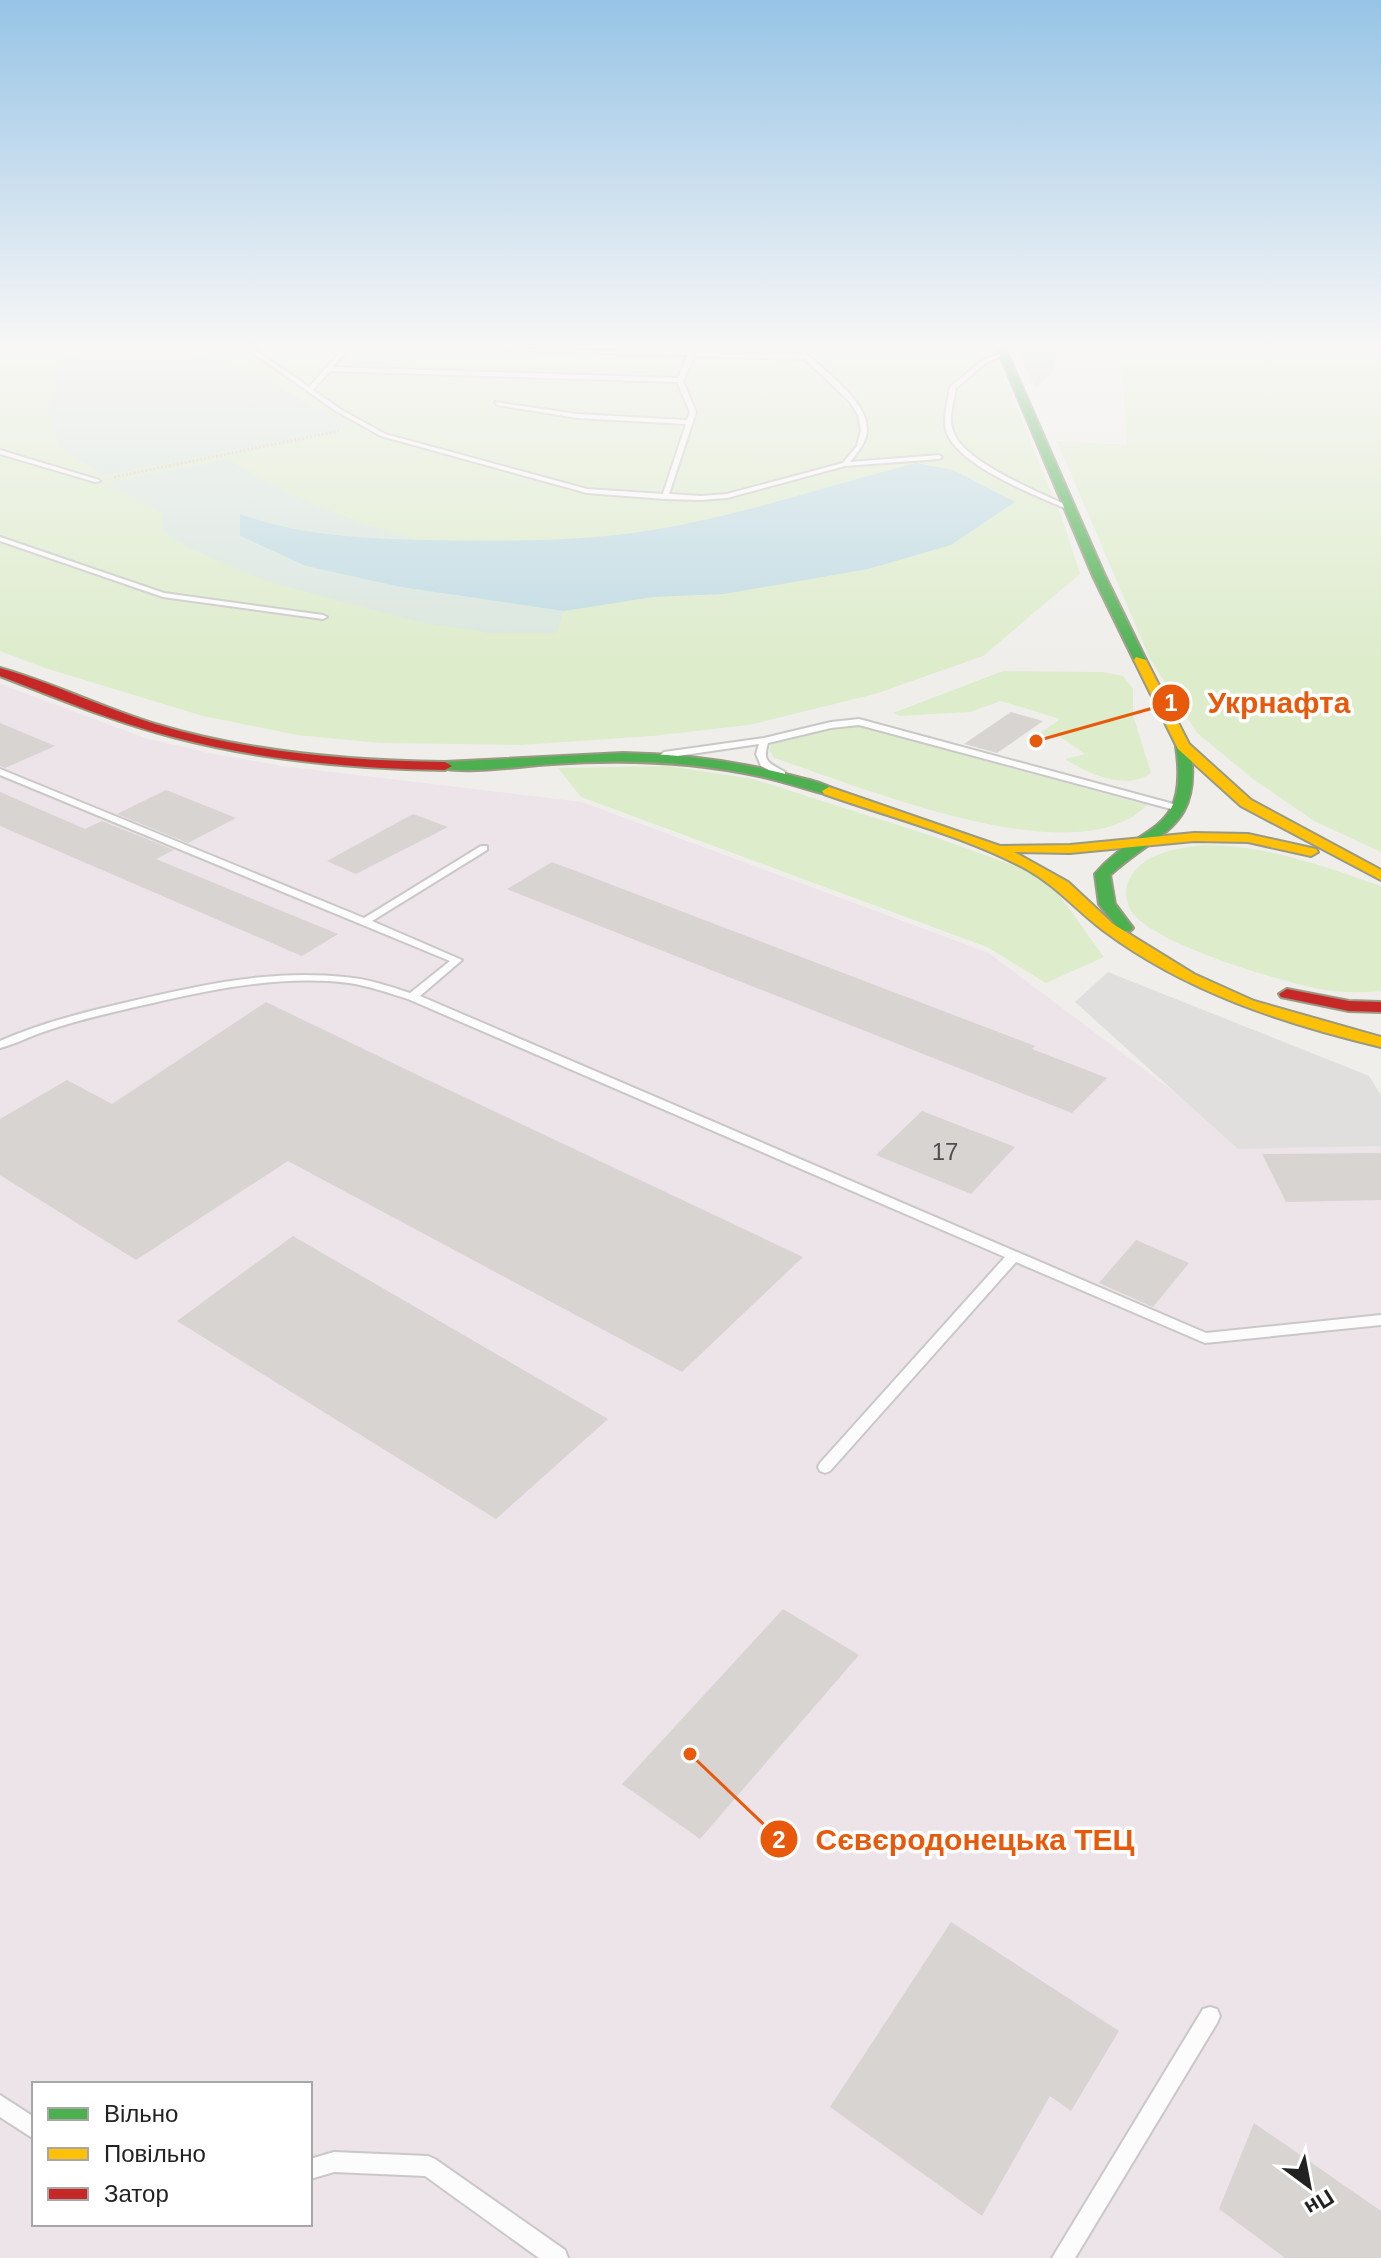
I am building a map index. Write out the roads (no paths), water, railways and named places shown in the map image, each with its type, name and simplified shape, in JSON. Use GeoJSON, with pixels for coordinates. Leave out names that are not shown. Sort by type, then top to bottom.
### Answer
{"type":"FeatureCollection","features":[{"type":"Feature","properties":{"kind":"main road"},"geometry":{"type":"LineString","coordinates":[[1047,453],[1099,576],[1183,746],[1246,803],[1376,872]]}},
{"type":"Feature","properties":{"kind":"main road"},"geometry":{"type":"LineString","coordinates":[[0,672],[130,720],[201,740],[290,755],[380,766],[468,766],[646,757],[714,764],[787,777],[993,848],[1063,885],[1108,927],[1133,944],[1188,977],[1248,1004],[1381,1042]]}},
{"type":"Feature","properties":{"kind":"main road"},"geometry":{"type":"LineString","coordinates":[[1152,949],[1115,920],[1102,895],[1102,874],[1116,858],[1166,828],[1186,789],[1183,746]]}},
{"type":"Feature","properties":{"kind":"main road"},"geometry":{"type":"LineString","coordinates":[[993,848],[1070,849],[1138,845],[1194,837],[1248,838],[1299,848],[1376,872]]}},
{"type":"Feature","properties":{"kind":"main road"},"geometry":{"type":"LineString","coordinates":[[1133,944],[1245,981]]}},
{"type":"Feature","properties":{"kind":"main road"},"geometry":{"type":"LineString","coordinates":[[1269,989],[1319,1001],[1381,1007]]}},
{"type":"Feature","properties":{"kind":"lane"},"geometry":{"type":"LineString","coordinates":[[5,453],[97,481]]}},
{"type":"Feature","properties":{"kind":"lane"},"geometry":{"type":"LineString","coordinates":[[446,453],[587,491],[665,497],[727,496],[845,464],[939,457]]}},
{"type":"Feature","properties":{"kind":"lane"},"geometry":{"type":"LineString","coordinates":[[665,497],[680,453]]}},
{"type":"Feature","properties":{"kind":"lane"},"geometry":{"type":"LineString","coordinates":[[845,464],[852,453]]}},
{"type":"Feature","properties":{"kind":"lane"},"geometry":{"type":"LineString","coordinates":[[971,453],[993,471],[1071,509]]}},
{"type":"Feature","properties":{"kind":"lane"},"geometry":{"type":"LineString","coordinates":[[0,539],[163,595],[323,617]]}},
{"type":"Feature","properties":{"kind":"lane"},"geometry":{"type":"LineString","coordinates":[[646,757],[764,741],[831,725],[859,722],[1178,808]]}},
{"type":"Feature","properties":{"kind":"lane"},"geometry":{"type":"LineString","coordinates":[[764,741],[760,754],[764,764],[787,777]]}},
{"type":"Feature","properties":{"kind":"lane"},"geometry":{"type":"LineString","coordinates":[[0,772],[457,960],[412,997]]}},
{"type":"Feature","properties":{"kind":"lane"},"geometry":{"type":"LineString","coordinates":[[364,922],[484,848]]}},
{"type":"Feature","properties":{"kind":"lane"},"geometry":{"type":"LineString","coordinates":[[0,1045],[85,1016],[251,981],[337,979],[371,984],[412,997],[1205,1338],[1381,1320]]}},
{"type":"Feature","properties":{"kind":"lane"},"geometry":{"type":"LineString","coordinates":[[825,1467],[1014,1256]]}},
{"type":"Feature","properties":{"kind":"lane"},"geometry":{"type":"LineString","coordinates":[[1063,2258],[1210,2016]]}},
{"type":"Feature","properties":{"kind":"lane"},"geometry":{"type":"LineString","coordinates":[[0,2105],[32,2128]]}},
{"type":"Feature","properties":{"kind":"lane"},"geometry":{"type":"LineString","coordinates":[[312,2168],[334,2162],[428,2166],[557,2258]]}},
{"type":"Feature","properties":{"kind":"water"},"geometry":{"type":"Polygon","coordinates":[[[916,463],[953,470],[1015,502],[951,545],[868,569],[724,594],[653,597],[564,611],[401,587],[306,566],[240,536],[240,514],[309,531],[379,538],[503,541],[606,536],[704,520],[916,463]]]}},
{"type":"Feature","properties":{"kind":"place","name":"Укрнафта"},"geometry":{"type":"Point","coordinates":[1036,741]}},
{"type":"Feature","properties":{"kind":"place","name":"Сєвєродонецька ТЕЦ"},"geometry":{"type":"Point","coordinates":[690,1754]}}]}
